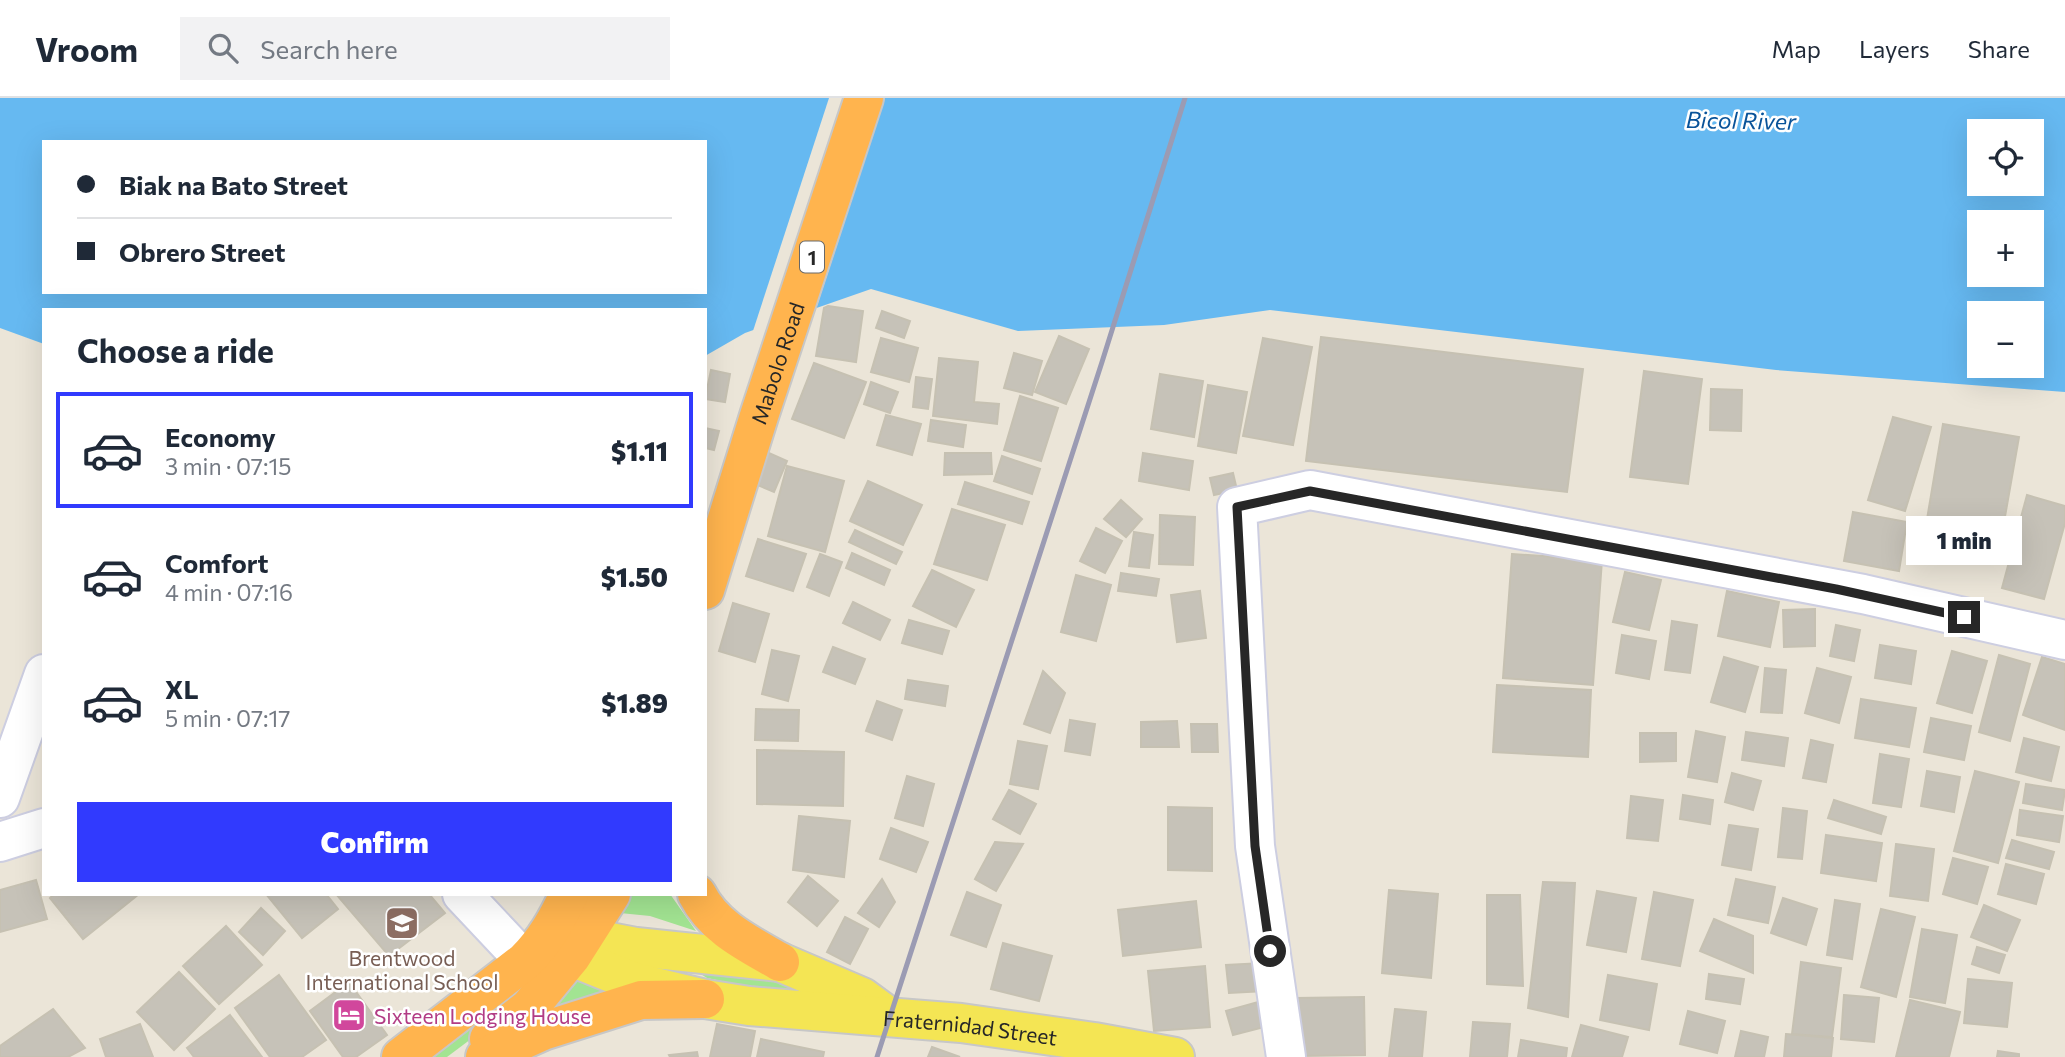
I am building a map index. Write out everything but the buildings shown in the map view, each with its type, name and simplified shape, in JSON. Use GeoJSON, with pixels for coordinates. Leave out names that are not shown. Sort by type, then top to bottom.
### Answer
{"type":"FeatureCollection","features":[{"type":"Feature","properties":{"kind":"highway","name":"Mabolo Road"},"geometry":{"type":"LineString","coordinates":[[707,584],[864,98]]}},
{"type":"Feature","properties":{"kind":"highway"},"geometry":{"type":"LineString","coordinates":[[401,1057],[608,896]]}},
{"type":"Feature","properties":{"kind":"highway"},"geometry":{"type":"LineString","coordinates":[[698,896],[704,909],[729,932],[780,962]]}},
{"type":"Feature","properties":{"kind":"highway"},"geometry":{"type":"LineString","coordinates":[[465,1057],[529,1008],[557,936]]}},
{"type":"Feature","properties":{"kind":"highway"},"geometry":{"type":"LineString","coordinates":[[485,1057],[543,1031],[641,1000],[705,999]]}},
{"type":"Feature","properties":{"kind":"main road","name":"Fraternidad Street"},"geometry":{"type":"LineString","coordinates":[[557,936],[667,951],[780,962],[862,997],[889,1017],[961,1023],[1094,1042],[1174,1057]]}},
{"type":"Feature","properties":{"kind":"main road"},"geometry":{"type":"LineString","coordinates":[[557,936],[634,982],[705,999],[749,1006],[889,1017]]}},
{"type":"Feature","properties":{"kind":"street"},"geometry":{"type":"LineString","coordinates":[[1286,1057],[1255,846],[1237,507],[1310,491],[1863,594],[2065,640]]}},
{"type":"Feature","properties":{"kind":"street"},"geometry":{"type":"LineString","coordinates":[[0,798],[31,748],[42,685]]}},
{"type":"Feature","properties":{"kind":"street"},"geometry":{"type":"LineString","coordinates":[[0,842],[42,829]]}},
{"type":"Feature","properties":{"kind":"street"},"geometry":{"type":"LineString","coordinates":[[467,896],[557,936]]}},
{"type":"Feature","properties":{"kind":"green space"},"geometry":{"type":"Polygon","coordinates":[[[622,896],[671,896],[696,931],[650,916],[610,912],[622,896]]]}},
{"type":"Feature","properties":{"kind":"green space"},"geometry":{"type":"Polygon","coordinates":[[[579,967],[615,991],[542,1012],[579,967]]]}},
{"type":"Feature","properties":{"kind":"green space"},"geometry":{"type":"Polygon","coordinates":[[[539,969],[516,1001],[475,1036],[447,1057],[428,1057],[539,969]]]}},
{"type":"Feature","properties":{"kind":"green space"},"geometry":{"type":"Polygon","coordinates":[[[707,969],[844,996],[838,1005],[707,978],[696,971],[707,969]]]}},
{"type":"Feature","properties":{"kind":"water","name":"Bicol River"},"geometry":{"type":"Polygon","coordinates":[[[0,98],[2065,98],[2065,392],[1776,370],[1270,310],[1164,325],[1018,331],[871,289],[745,333],[707,355],[707,308],[42,308],[42,343],[0,328],[0,98]]]}},
{"type":"Feature","properties":{"kind":"pier"},"geometry":{"type":"Polygon","coordinates":[[[829,98],[885,98],[815,312],[752,334],[829,98]]]}},
{"type":"Feature","properties":{"kind":"railway"},"geometry":{"type":"LineString","coordinates":[[877,1057],[1185,98]]}},
{"type":"Feature","properties":{"kind":"place","name":"Brentwood International School"},"geometry":{"type":"Point","coordinates":[402,923]}},
{"type":"Feature","properties":{"kind":"place","name":"Sixteen Lodging House"},"geometry":{"type":"Point","coordinates":[349,1015]}},
{"type":"Feature","properties":{"kind":"route"},"geometry":{"type":"LineString","coordinates":[[1270,951],[1255,846],[1237,507],[1310,491],[1863,594],[1964,617]]}}]}
